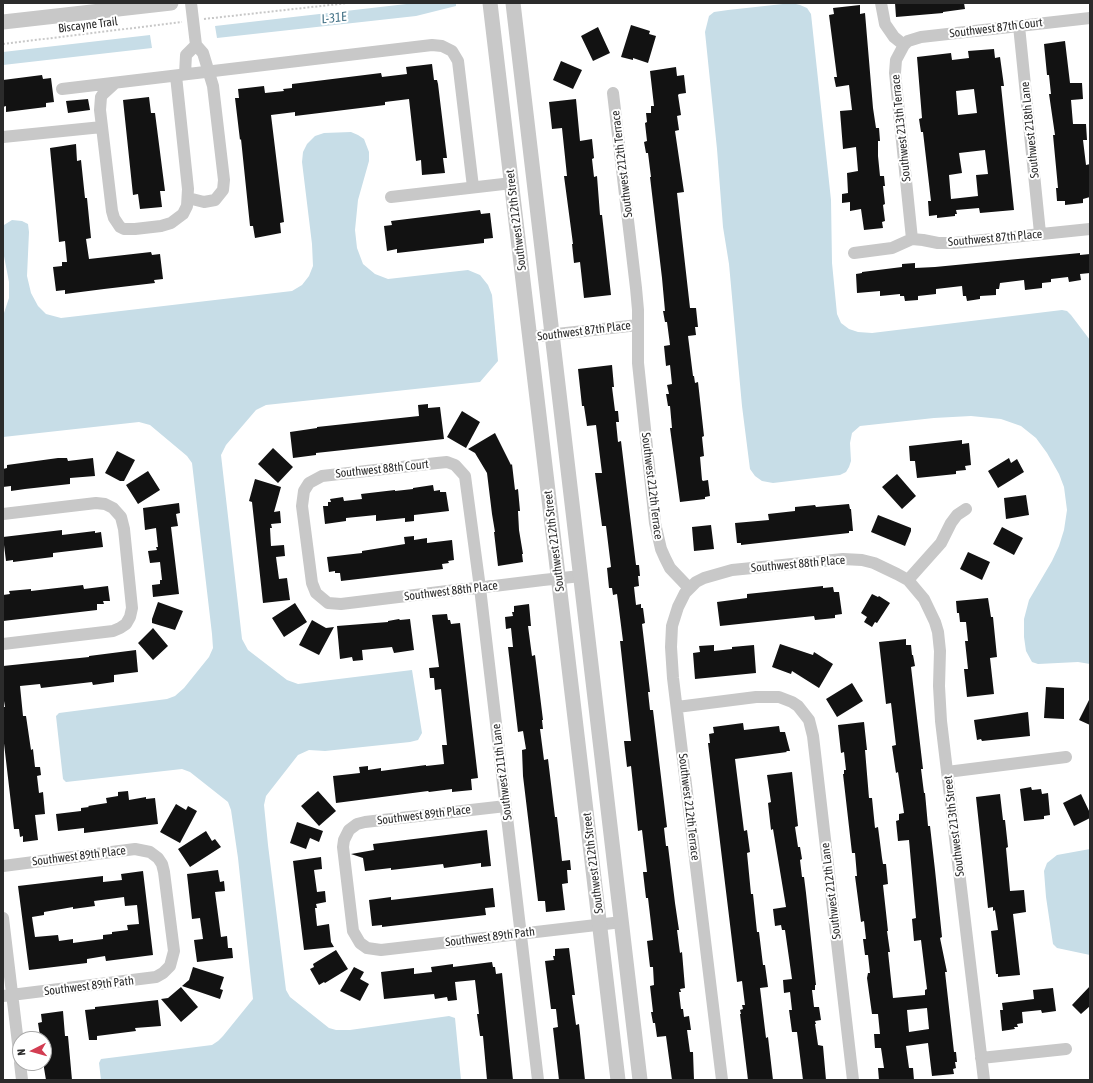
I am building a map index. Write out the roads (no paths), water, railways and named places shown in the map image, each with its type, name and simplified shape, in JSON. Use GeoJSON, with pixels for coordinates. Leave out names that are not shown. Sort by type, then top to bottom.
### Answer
{"type":"FeatureCollection","features":[{"type":"Feature","properties":{"kind":"street"},"geometry":{"type":"LineString","coordinates":[[3,22],[171,3]]}},
{"type":"Feature","properties":{"kind":"street"},"geometry":{"type":"LineString","coordinates":[[188,198],[204,202],[211,201],[218,196],[224,186],[213,86],[203,53],[196,45],[191,3]]}},
{"type":"Feature","properties":{"kind":"street","name":"Southwest 212th Street"},"geometry":{"type":"LineString","coordinates":[[490,3],[618,1080]]}},
{"type":"Feature","properties":{"kind":"street","name":"Southwest 212th Street"},"geometry":{"type":"LineString","coordinates":[[513,3],[640,1080]]}},
{"type":"Feature","properties":{"kind":"street"},"geometry":{"type":"LineString","coordinates":[[880,3],[885,24],[891,34],[904,45]]}},
{"type":"Feature","properties":{"kind":"street","name":"Southwest 87th Court"},"geometry":{"type":"LineString","coordinates":[[904,45],[908,41],[921,38],[1090,18]]}},
{"type":"Feature","properties":{"kind":"street","name":"Southwest 218th Lane"},"geometry":{"type":"LineString","coordinates":[[1019,26],[1040,234]]}},
{"type":"Feature","properties":{"kind":"street"},"geometry":{"type":"LineString","coordinates":[[115,83],[105,91],[101,97],[100,110],[114,218],[120,227],[124,229],[161,226],[171,223],[183,214],[187,206],[188,198],[180,75],[186,56],[196,45]]}},
{"type":"Feature","properties":{"kind":"street"},"geometry":{"type":"LineString","coordinates":[[62,89],[438,45],[448,49],[457,56],[473,187]]}},
{"type":"Feature","properties":{"kind":"street","name":"Southwest 213th Terrace"},"geometry":{"type":"LineString","coordinates":[[904,45],[896,60],[895,73],[912,239]]}},
{"type":"Feature","properties":{"kind":"street","name":"Southwest 212th Terrace"},"geometry":{"type":"LineString","coordinates":[[613,94],[636,288],[638,363],[658,537],[660,549],[670,568],[689,588],[676,612],[670,636],[677,707],[722,1080]]}},
{"type":"Feature","properties":{"kind":"street"},"geometry":{"type":"LineString","coordinates":[[3,137],[102,127]]}},
{"type":"Feature","properties":{"kind":"street"},"geometry":{"type":"LineString","coordinates":[[391,197],[512,183]]}},
{"type":"Feature","properties":{"kind":"street","name":"Southwest 87th Place"},"geometry":{"type":"LineString","coordinates":[[912,239],[947,243],[1090,229]]}},
{"type":"Feature","properties":{"kind":"street"},"geometry":{"type":"LineString","coordinates":[[854,252],[892,248],[912,239]]}},
{"type":"Feature","properties":{"kind":"street","name":"Southwest 87th Place"},"geometry":{"type":"LineString","coordinates":[[530,337],[638,325]]}},
{"type":"Feature","properties":{"kind":"street","name":"Southwest 88th Court"},"geometry":{"type":"LineString","coordinates":[[323,600],[316,593],[312,583],[302,506],[303,495],[307,485],[316,479],[327,475],[442,462],[451,463],[458,468]]}},
{"type":"Feature","properties":{"kind":"street","name":"Southwest 211th Lane"},"geometry":{"type":"LineString","coordinates":[[458,468],[464,473],[467,482],[538,1080]]}},
{"type":"Feature","properties":{"kind":"street"},"geometry":{"type":"LineString","coordinates":[[3,514],[98,503],[113,508],[121,517],[124,529],[132,604],[130,617],[123,626],[109,632],[3,644]]}},
{"type":"Feature","properties":{"kind":"street"},"geometry":{"type":"LineString","coordinates":[[908,580],[941,543],[954,519],[966,509]]}},
{"type":"Feature","properties":{"kind":"street","name":"Southwest 88th Place"},"geometry":{"type":"LineString","coordinates":[[689,588],[704,578],[732,570],[843,559],[862,560],[874,563],[908,580]]}},
{"type":"Feature","properties":{"kind":"street","name":"Southwest 88th Place"},"geometry":{"type":"LineString","coordinates":[[323,600],[332,604],[341,604],[581,576]]}},
{"type":"Feature","properties":{"kind":"street","name":"Southwest 213th Street"},"geometry":{"type":"LineString","coordinates":[[908,580],[924,599],[938,632],[940,651],[938,686],[939,701],[984,1080]]}},
{"type":"Feature","properties":{"kind":"street","name":"Southwest 212th Lane"},"geometry":{"type":"LineString","coordinates":[[677,707],[765,697],[785,699],[798,706],[809,720],[813,736],[853,1080]]}},
{"type":"Feature","properties":{"kind":"street"},"geometry":{"type":"LineString","coordinates":[[947,772],[1066,757]]}},
{"type":"Feature","properties":{"kind":"street","name":"Southwest 89th Place"},"geometry":{"type":"LineString","coordinates":[[360,943],[353,931],[343,847],[346,834],[350,828],[365,822],[506,806]]}},
{"type":"Feature","properties":{"kind":"street","name":"Southwest 89th Place"},"geometry":{"type":"LineString","coordinates":[[3,866],[135,849],[146,851],[154,855],[162,864],[165,878],[174,947],[173,959],[170,966]]}},
{"type":"Feature","properties":{"kind":"street"},"geometry":{"type":"LineString","coordinates":[[3,918],[8,995],[15,1031]]}},
{"type":"Feature","properties":{"kind":"street","name":"Southwest 89th Path"},"geometry":{"type":"LineString","coordinates":[[360,943],[367,948],[381,950],[622,922]]}},
{"type":"Feature","properties":{"kind":"street","name":"Southwest 89th Path"},"geometry":{"type":"LineString","coordinates":[[8,995],[148,978],[160,975],[170,966]]}},
{"type":"Feature","properties":{"kind":"street"},"geometry":{"type":"LineString","coordinates":[[981,1058],[1066,1049]]}},
{"type":"Feature","properties":{"kind":"water","name":"L-31E"},"geometry":{"type":"Polygon","coordinates":[[[415,3],[456,3],[456,6],[416,16],[217,38],[215,26],[415,3]]]}},
{"type":"Feature","properties":{"kind":"water"},"geometry":{"type":"Polygon","coordinates":[[[792,3],[807,8],[811,14],[831,200],[832,263],[837,314],[841,323],[849,329],[858,332],[872,333],[1062,310],[1067,311],[1071,315],[1090,340],[1090,664],[1078,662],[1038,664],[1032,662],[1026,651],[1024,619],[1029,600],[1059,546],[1064,530],[1067,510],[1064,487],[1059,474],[1036,438],[1021,426],[1001,419],[971,416],[934,418],[860,426],[852,433],[850,443],[851,461],[849,467],[846,472],[840,475],[773,483],[762,481],[755,476],[750,469],[742,406],[729,264],[723,227],[705,32],[709,16],[714,12],[792,3]]]}},
{"type":"Feature","properties":{"kind":"water"},"geometry":{"type":"Polygon","coordinates":[[[150,35],[152,48],[3,65],[3,52],[150,35]]]}},
{"type":"Feature","properties":{"kind":"water"},"geometry":{"type":"Polygon","coordinates":[[[351,132],[364,139],[369,152],[369,161],[358,200],[355,230],[357,248],[363,264],[375,274],[388,279],[468,270],[480,275],[488,285],[492,295],[498,361],[480,382],[266,405],[256,410],[226,445],[221,455],[242,639],[248,650],[287,680],[298,684],[412,670],[422,733],[418,740],[325,751],[309,750],[298,755],[266,796],[264,805],[268,845],[286,990],[290,997],[329,1028],[336,1030],[350,1030],[449,1016],[455,1018],[461,1080],[101,1080],[99,1063],[101,1059],[212,1045],[223,1036],[253,999],[238,858],[231,810],[228,802],[190,772],[182,769],[66,782],[63,779],[56,716],[59,713],[167,699],[175,696],[184,688],[209,657],[213,648],[212,634],[192,463],[187,456],[150,425],[139,422],[3,437],[3,316],[9,298],[9,282],[3,251],[3,228],[4,225],[12,220],[22,221],[28,224],[27,276],[31,293],[38,306],[46,314],[61,318],[292,291],[302,285],[309,276],[313,266],[312,244],[302,162],[303,152],[307,144],[315,136],[324,133],[351,132]]]}},
{"type":"Feature","properties":{"kind":"water"},"geometry":{"type":"Polygon","coordinates":[[[1090,849],[1090,955],[1057,948],[1053,944],[1044,871],[1047,863],[1057,855],[1090,849]]]}}]}
